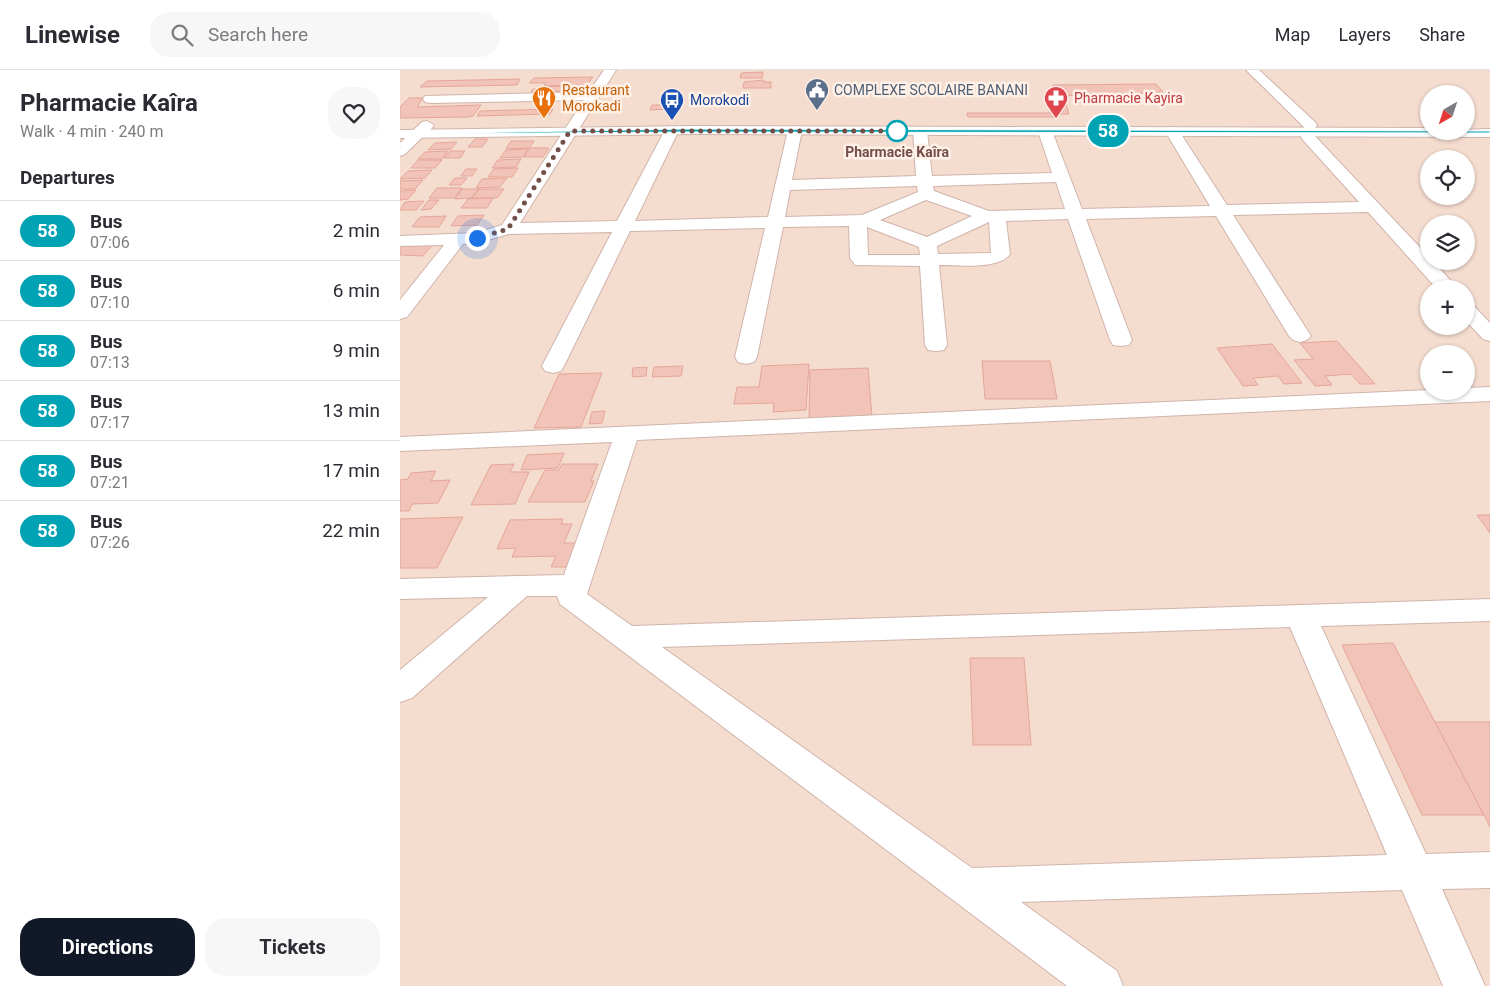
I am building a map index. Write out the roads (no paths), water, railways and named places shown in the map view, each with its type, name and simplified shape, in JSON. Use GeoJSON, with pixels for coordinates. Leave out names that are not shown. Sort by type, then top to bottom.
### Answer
{"type":"FeatureCollection","features":[{"type":"Feature","properties":{"kind":"street"},"geometry":{"type":"LineString","coordinates":[[508,229],[610,70]]}},
{"type":"Feature","properties":{"kind":"street"},"geometry":{"type":"LineString","coordinates":[[1252,70],[1309,131],[1373,207],[1440,280]]}},
{"type":"Feature","properties":{"kind":"street"},"geometry":{"type":"LineString","coordinates":[[430,99],[594,96]]}},
{"type":"Feature","properties":{"kind":"street"},"geometry":{"type":"LineString","coordinates":[[400,134],[422,130],[573,127],[1309,131],[1420,125]]}},
{"type":"Feature","properties":{"kind":"street"},"geometry":{"type":"LineString","coordinates":[[1475,125],[1490,126]]}},
{"type":"Feature","properties":{"kind":"street"},"geometry":{"type":"LineString","coordinates":[[400,126],[422,130]]}},
{"type":"Feature","properties":{"kind":"street"},"geometry":{"type":"LineString","coordinates":[[573,127],[672,130],[1490,133]]}},
{"type":"Feature","properties":{"kind":"street"},"geometry":{"type":"LineString","coordinates":[[400,152],[422,130]]}},
{"type":"Feature","properties":{"kind":"street"},"geometry":{"type":"LineString","coordinates":[[554,366],[672,130]]}},
{"type":"Feature","properties":{"kind":"street"},"geometry":{"type":"LineString","coordinates":[[746,357],[795,130]]}},
{"type":"Feature","properties":{"kind":"street"},"geometry":{"type":"LineString","coordinates":[[920,131],[925,188]]}},
{"type":"Feature","properties":{"kind":"street"},"geometry":{"type":"LineString","coordinates":[[1045,131],[1120,340]]}},
{"type":"Feature","properties":{"kind":"street"},"geometry":{"type":"LineString","coordinates":[[1172,131],[1300,336]]}},
{"type":"Feature","properties":{"kind":"street"},"geometry":{"type":"LineString","coordinates":[[784,184],[925,188],[1062,177]]}},
{"type":"Feature","properties":{"kind":"street"},"geometry":{"type":"LineString","coordinates":[[400,240],[458,239],[491,236],[508,229],[862,220],[925,188],[992,216],[1373,207]]}},
{"type":"Feature","properties":{"kind":"street"},"geometry":{"type":"LineString","coordinates":[[862,220],[859,258],[862,261],[928,252],[989,259],[1000,256],[992,216]]}},
{"type":"Feature","properties":{"kind":"street"},"geometry":{"type":"LineString","coordinates":[[928,252],[992,216]]}},
{"type":"Feature","properties":{"kind":"street"},"geometry":{"type":"LineString","coordinates":[[862,220],[928,252]]}},
{"type":"Feature","properties":{"kind":"street"},"geometry":{"type":"LineString","coordinates":[[400,313],[458,239]]}},
{"type":"Feature","properties":{"kind":"street"},"geometry":{"type":"LineString","coordinates":[[928,252],[936,345]]}},
{"type":"Feature","properties":{"kind":"street"},"geometry":{"type":"LineString","coordinates":[[1475,319],[1490,335]]}},
{"type":"Feature","properties":{"kind":"street"},"geometry":{"type":"LineString","coordinates":[[400,444],[1490,394]]}},
{"type":"Feature","properties":{"kind":"street"},"geometry":{"type":"LineString","coordinates":[[627,434],[571,597],[1102,986]]}},
{"type":"Feature","properties":{"kind":"street"},"geometry":{"type":"LineString","coordinates":[[400,589],[576,585]]}},
{"type":"Feature","properties":{"kind":"street"},"geometry":{"type":"LineString","coordinates":[[400,689],[520,586]]}},
{"type":"Feature","properties":{"kind":"street"},"geometry":{"type":"LineString","coordinates":[[626,637],[1490,610]]}},
{"type":"Feature","properties":{"kind":"street"},"geometry":{"type":"LineString","coordinates":[[1301,616],[1464,986]]}},
{"type":"Feature","properties":{"kind":"street"},"geometry":{"type":"LineString","coordinates":[[965,886],[1490,870]]}},
{"type":"Feature","properties":{"kind":"place","name":"COMPLEXE SCOLAIRE BANANI"},"geometry":{"type":"Point","coordinates":[817,111]}},
{"type":"Feature","properties":{"kind":"place","name":"Restaurant Morokadi"},"geometry":{"type":"Point","coordinates":[544,119]}},
{"type":"Feature","properties":{"kind":"place","name":"Pharmacie Kayira"},"geometry":{"type":"Point","coordinates":[1056,119]}},
{"type":"Feature","properties":{"kind":"place","name":"Morokodi"},"geometry":{"type":"Point","coordinates":[672,121]}},
{"type":"Feature","properties":{"kind":"place","name":"Pharmacie Kaîra"},"geometry":{"type":"Point","coordinates":[897,131]}}]}
